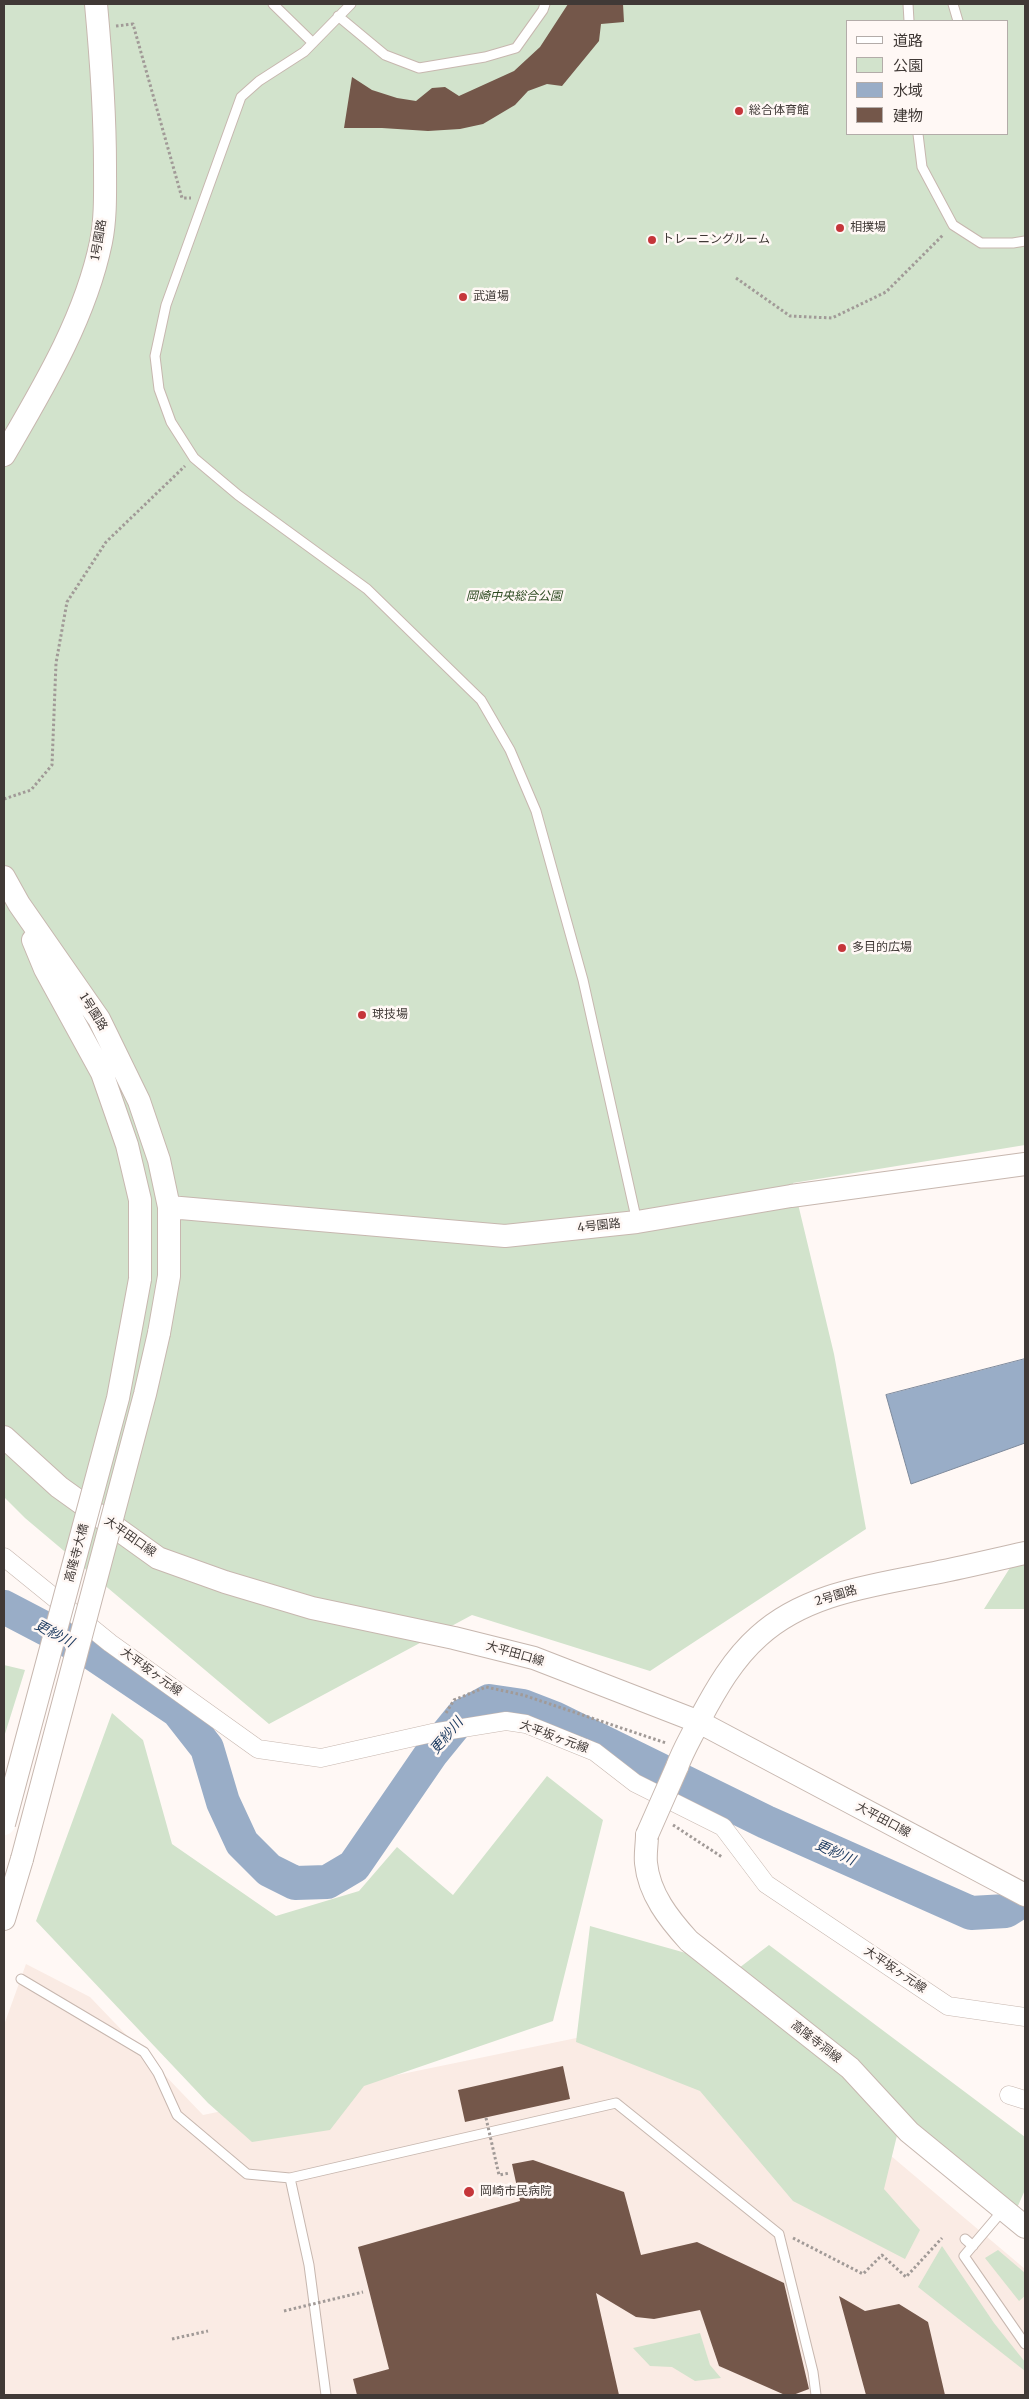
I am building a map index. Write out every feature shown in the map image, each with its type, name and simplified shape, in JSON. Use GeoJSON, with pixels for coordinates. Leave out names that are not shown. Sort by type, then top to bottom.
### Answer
{"type":"FeatureCollection","features":[{"type":"Feature","properties":{"kind":"street","name":"1号園路"},"geometry":{"type":"LineString","coordinates":[[4,454],[49,378],[86,294],[101,241],[105,194],[105,125],[96,4]]}},
{"type":"Feature","properties":{"kind":"street","name":"1号園路"},"geometry":{"type":"LineString","coordinates":[[4,877],[20,904],[99,1019],[139,1101],[159,1160],[169,1207],[169,1276]]}},
{"type":"Feature","properties":{"kind":"street","name":"高隆寺大橋"},"geometry":{"type":"LineString","coordinates":[[4,1824],[118,1398],[140,1279],[140,1200],[128,1145],[102,1073],[45,969],[20,904]]}},
{"type":"Feature","properties":{"kind":"street","name":"4号園路"},"geometry":{"type":"LineString","coordinates":[[169,1207],[505,1236],[638,1222],[791,1196],[1025,1164]]}},
{"type":"Feature","properties":{"kind":"street","name":"高隆寺大橋"},"geometry":{"type":"LineString","coordinates":[[4,1919],[22,1860],[145,1394],[159,1333],[169,1276]]}},
{"type":"Feature","properties":{"kind":"street","name":"大平田口線"},"geometry":{"type":"LineString","coordinates":[[4,1437],[59,1487],[158,1558],[226,1582],[312,1608],[454,1638],[534,1658],[699,1722],[1025,1895]]}},
{"type":"Feature","properties":{"kind":"street","name":"2号園路"},"geometry":{"type":"LineString","coordinates":[[680,1758],[715,1690],[738,1657],[759,1635],[803,1607],[839,1592],[1025,1553]]}},
{"type":"Feature","properties":{"kind":"street","name":"大平坂ヶ元線"},"geometry":{"type":"LineString","coordinates":[[4,1557],[110,1643],[258,1749],[321,1758],[451,1730],[506,1721],[526,1724],[595,1752],[635,1783],[724,1827],[766,1884],[948,2006],[1025,2017]]}},
{"type":"Feature","properties":{"kind":"street","name":"高隆寺洞線"},"geometry":{"type":"LineString","coordinates":[[680,1758],[647,1835],[646,1864],[655,1894],[667,1917],[689,1941],[850,2068],[909,2132],[1025,2227]]}},
{"type":"Feature","properties":{"kind":"lane"},"geometry":{"type":"LineString","coordinates":[[273,4],[313,43]]}},
{"type":"Feature","properties":{"kind":"lane"},"geometry":{"type":"LineString","coordinates":[[351,4],[304,52],[259,81],[242,96],[166,305],[155,356],[159,389],[171,422],[194,458],[238,495],[367,589],[481,700],[510,750],[536,811],[583,980],[638,1222]]}},
{"type":"Feature","properties":{"kind":"lane"},"geometry":{"type":"LineString","coordinates":[[908,4],[910,20]]}},
{"type":"Feature","properties":{"kind":"lane"},"geometry":{"type":"LineString","coordinates":[[953,4],[958,20]]}},
{"type":"Feature","properties":{"kind":"lane"},"geometry":{"type":"LineString","coordinates":[[338,16],[385,56],[419,68],[485,57],[516,48],[542,6]]}},
{"type":"Feature","properties":{"kind":"lane"},"geometry":{"type":"LineString","coordinates":[[918,135],[922,167],[953,225],[981,243],[1025,241]]}},
{"type":"Feature","properties":{"kind":"lane"},"geometry":{"type":"LineString","coordinates":[[21,1979],[144,2052],[158,2074],[177,2115],[247,2174],[290,2178],[616,2103],[779,2234],[813,2372],[816,2395]]}},
{"type":"Feature","properties":{"kind":"lane"},"geometry":{"type":"LineString","coordinates":[[290,2178],[309,2265],[326,2395]]}},
{"type":"Feature","properties":{"kind":"lane"},"geometry":{"type":"LineString","coordinates":[[1003,2210],[964,2256],[1025,2344]]}},
{"type":"Feature","properties":{"kind":"lane"},"geometry":{"type":"LineString","coordinates":[[965,2239],[973,2246]]}},
{"type":"Feature","properties":{"kind":"path"},"geometry":{"type":"LineString","coordinates":[[98,28],[133,24],[182,198],[205,200]]}},
{"type":"Feature","properties":{"kind":"path"},"geometry":{"type":"LineString","coordinates":[[736,278],[790,316],[832,318],[886,292],[953,225]]}},
{"type":"Feature","properties":{"kind":"path"},"geometry":{"type":"LineString","coordinates":[[4,799],[31,790],[52,765],[56,663],[67,602],[106,542],[194,458]]}},
{"type":"Feature","properties":{"kind":"path"},"geometry":{"type":"LineString","coordinates":[[614,1726],[680,1758]]}},
{"type":"Feature","properties":{"kind":"path"},"geometry":{"type":"LineString","coordinates":[[655,1813],[708,1849]]}},
{"type":"Feature","properties":{"kind":"path"},"geometry":{"type":"LineString","coordinates":[[486,2118],[499,2175],[510,2173]]}},
{"type":"Feature","properties":{"kind":"path"},"geometry":{"type":"LineString","coordinates":[[781,2240],[791,2238],[863,2274],[882,2255],[906,2277],[942,2238]]}},
{"type":"Feature","properties":{"kind":"path"},"geometry":{"type":"LineString","coordinates":[[284,2311],[363,2292]]}},
{"type":"Feature","properties":{"kind":"path"},"geometry":{"type":"LineString","coordinates":[[172,2339],[208,2331]]}},
{"type":"Feature","properties":{"kind":"shaded area","name":"岡崎市民病院"},"geometry":{"type":"Polygon","coordinates":[[[26,1964],[90,1997],[203,2115],[717,2009],[1025,2269],[1025,2395],[4,2395],[4,2025],[26,1964]]]}},
{"type":"Feature","properties":{"kind":"green space","name":"岡崎中央総合公園"},"geometry":{"type":"Polygon","coordinates":[[[4,4],[1025,4],[1025,1145],[793,1183],[834,1354],[866,1529],[650,1671],[472,1615],[269,1724],[25,1518],[4,1497],[4,4]]]}},
{"type":"Feature","properties":{"kind":"green space"},"geometry":{"type":"Polygon","coordinates":[[[1025,1544],[1025,1609],[984,1609],[1025,1544]]]}},
{"type":"Feature","properties":{"kind":"green space"},"geometry":{"type":"Polygon","coordinates":[[[4,1665],[25,1670],[4,1737],[4,1665]]]}},
{"type":"Feature","properties":{"kind":"green space"},"geometry":{"type":"Polygon","coordinates":[[[112,1713],[143,1740],[172,1844],[276,1916],[359,1891],[397,1847],[453,1895],[547,1776],[603,1820],[553,2021],[364,2086],[330,2130],[252,2142],[208,2103],[36,1921],[112,1713]]]}},
{"type":"Feature","properties":{"kind":"green space"},"geometry":{"type":"Polygon","coordinates":[[[590,1926],[739,1968],[769,1945],[1025,2137],[1025,2190],[1017,2208],[901,2119],[884,2189],[920,2230],[905,2259],[793,2201],[700,2091],[576,2042],[590,1926]]]}},
{"type":"Feature","properties":{"kind":"green space"},"geometry":{"type":"Polygon","coordinates":[[[942,2246],[994,2323],[1025,2362],[1025,2371],[918,2287],[942,2246]]]}},
{"type":"Feature","properties":{"kind":"green space"},"geometry":{"type":"Polygon","coordinates":[[[998,2250],[1025,2273],[1025,2296],[1019,2301],[985,2258],[998,2250]]]}},
{"type":"Feature","properties":{"kind":"green space"},"geometry":{"type":"Polygon","coordinates":[[[700,2333],[710,2365],[721,2378],[695,2381],[672,2367],[650,2366],[633,2348],[700,2333]]]}},
{"type":"Feature","properties":{"kind":"water"},"geometry":{"type":"Polygon","coordinates":[[[1025,1359],[1025,1443],[911,1484],[886,1395],[1025,1359]]]}},
{"type":"Feature","properties":{"kind":"building"},"geometry":{"type":"Polygon","coordinates":[[[568,4],[623,4],[624,22],[601,24],[599,41],[562,86],[547,84],[528,91],[515,105],[483,124],[460,129],[428,131],[344,128],[352,77],[372,90],[397,98],[416,101],[432,88],[445,87],[459,96],[514,71],[540,47],[568,4]]]}},
{"type":"Feature","properties":{"kind":"building"},"geometry":{"type":"Polygon","coordinates":[[[563,2066],[570,2099],[465,2122],[458,2090],[563,2066]]]}},
{"type":"Feature","properties":{"kind":"building"},"geometry":{"type":"Polygon","coordinates":[[[533,2160],[624,2192],[641,2255],[697,2242],[784,2283],[809,2389],[793,2395],[785,2395],[719,2366],[700,2310],[654,2319],[636,2317],[596,2293],[619,2395],[357,2395],[353,2379],[389,2369],[358,2247],[520,2201],[512,2164],[533,2160]]]}},
{"type":"Feature","properties":{"kind":"building"},"geometry":{"type":"Polygon","coordinates":[[[839,2296],[865,2311],[899,2304],[928,2322],[945,2395],[866,2395],[839,2296]]]}},
{"type":"Feature","properties":{"kind":"waterway","name":"更紗川"},"geometry":{"type":"LineString","coordinates":[[4,1607],[92,1653],[178,1711],[207,1748],[223,1802],[242,1843],[269,1870],[295,1883],[327,1882],[354,1866],[431,1754],[462,1716],[489,1701],[523,1706],[554,1718],[766,1822],[971,1913],[1006,1911],[1025,1899]]}},
{"type":"Feature","properties":{"kind":"place","name":"総合体育館"},"geometry":{"type":"Point","coordinates":[739,111]}},
{"type":"Feature","properties":{"kind":"place","name":"相撲場"},"geometry":{"type":"Point","coordinates":[840,228]}},
{"type":"Feature","properties":{"kind":"place","name":"トレーニングルーム"},"geometry":{"type":"Point","coordinates":[652,240]}},
{"type":"Feature","properties":{"kind":"place","name":"武道場"},"geometry":{"type":"Point","coordinates":[463,297]}},
{"type":"Feature","properties":{"kind":"place","name":"多目的広場"},"geometry":{"type":"Point","coordinates":[842,948]}},
{"type":"Feature","properties":{"kind":"place","name":"球技場"},"geometry":{"type":"Point","coordinates":[362,1015]}},
{"type":"Feature","properties":{"kind":"place","name":"岡崎市民病院"},"geometry":{"type":"Point","coordinates":[469,2192]}}]}
